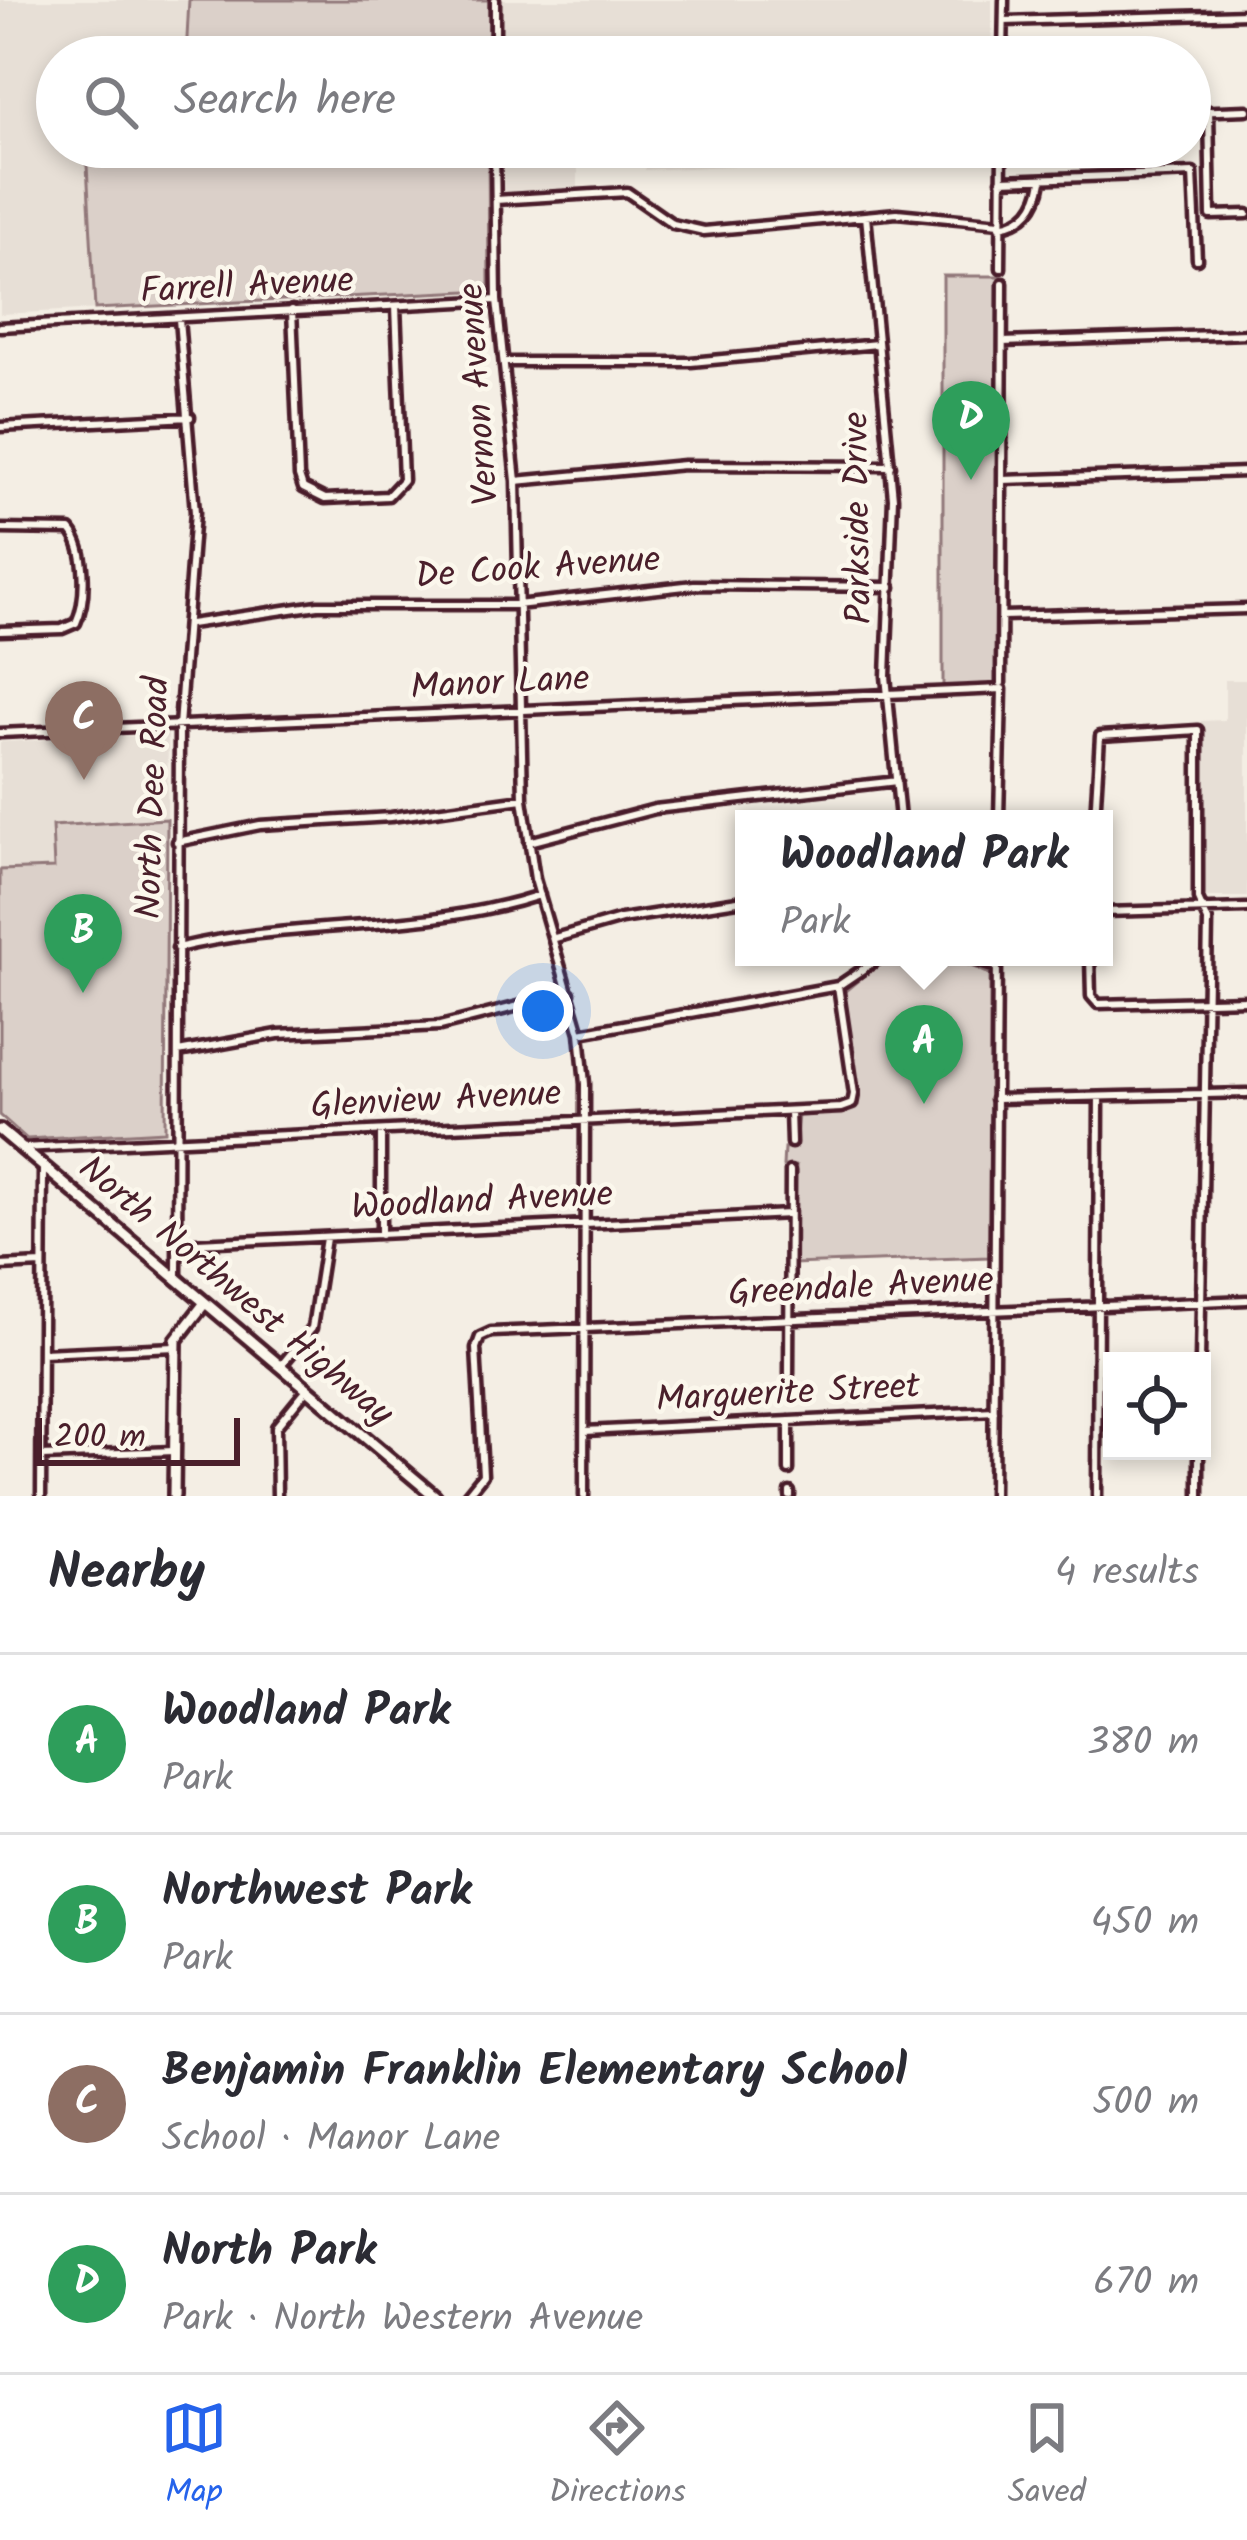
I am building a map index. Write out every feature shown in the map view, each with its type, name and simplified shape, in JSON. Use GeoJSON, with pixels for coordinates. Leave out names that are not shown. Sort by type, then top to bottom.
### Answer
{"type":"FeatureCollection","features":[{"type":"Feature","properties":{"kind":"main road","name":"North Northwest Highway"},"geometry":{"type":"LineString","coordinates":[[2,1134],[435,1496]]}},
{"type":"Feature","properties":{"kind":"main road"},"geometry":{"type":"LineString","coordinates":[[174,1496],[175,1347],[178,1334],[205,1304]]}},
{"type":"Feature","properties":{"kind":"street"},"geometry":{"type":"LineString","coordinates":[[495,0],[495,36]]}},
{"type":"Feature","properties":{"kind":"street"},"geometry":{"type":"LineString","coordinates":[[1004,0],[1004,36]]}},
{"type":"Feature","properties":{"kind":"street"},"geometry":{"type":"LineString","coordinates":[[1004,22],[1247,14]]}},
{"type":"Feature","properties":{"kind":"street"},"geometry":{"type":"LineString","coordinates":[[1211,111],[1247,110]]}},
{"type":"Feature","properties":{"kind":"street","name":"Vernon Avenue"},"geometry":{"type":"LineString","coordinates":[[495,168],[497,300],[516,481],[523,799],[540,895],[580,1033],[587,1121],[584,1496]]}},
{"type":"Feature","properties":{"kind":"street"},"geometry":{"type":"LineString","coordinates":[[1001,168],[1001,268]]}},
{"type":"Feature","properties":{"kind":"street"},"geometry":{"type":"LineString","coordinates":[[1210,168],[1211,215],[1247,214]]}},
{"type":"Feature","properties":{"kind":"street"},"geometry":{"type":"LineString","coordinates":[[1001,180],[1193,173],[1197,259]]}},
{"type":"Feature","properties":{"kind":"street"},"geometry":{"type":"LineString","coordinates":[[495,200],[627,192],[674,224],[695,231],[782,228],[897,213],[1000,225],[1017,222],[1032,209],[1042,179]]}},
{"type":"Feature","properties":{"kind":"street"},"geometry":{"type":"LineString","coordinates":[[1197,190],[1210,190]]}},
{"type":"Feature","properties":{"kind":"street","name":"Parkside Drive"},"geometry":{"type":"LineString","coordinates":[[866,216],[891,466],[887,692],[899,810]]}},
{"type":"Feature","properties":{"kind":"street"},"geometry":{"type":"LineString","coordinates":[[999,810],[1003,283]]}},
{"type":"Feature","properties":{"kind":"street","name":"Farrell Avenue"},"geometry":{"type":"LineString","coordinates":[[0,327],[497,300]]}},
{"type":"Feature","properties":{"kind":"street"},"geometry":{"type":"LineString","coordinates":[[292,310],[303,488],[325,500],[388,496],[403,480],[396,306]]}},
{"type":"Feature","properties":{"kind":"street","name":"North Dee Road"},"geometry":{"type":"LineString","coordinates":[[177,1280],[179,726],[195,512],[179,319]]}},
{"type":"Feature","properties":{"kind":"street"},"geometry":{"type":"LineString","coordinates":[[1003,342],[1247,334]]}},
{"type":"Feature","properties":{"kind":"street"},"geometry":{"type":"LineString","coordinates":[[502,362],[691,362],[877,344]]}},
{"type":"Feature","properties":{"kind":"street"},"geometry":{"type":"LineString","coordinates":[[0,427],[190,417]]}},
{"type":"Feature","properties":{"kind":"street"},"geometry":{"type":"LineString","coordinates":[[516,481],[684,465],[891,466]]}},
{"type":"Feature","properties":{"kind":"street"},"geometry":{"type":"LineString","coordinates":[[1003,480],[1247,472]]}},
{"type":"Feature","properties":{"kind":"street"},"geometry":{"type":"LineString","coordinates":[[0,529],[70,530],[79,542],[82,576],[76,622],[62,629],[0,632]]}},
{"type":"Feature","properties":{"kind":"street","name":"De Cook Avenue"},"geometry":{"type":"LineString","coordinates":[[189,624],[318,605],[517,605],[694,585],[891,587]]}},
{"type":"Feature","properties":{"kind":"street"},"geometry":{"type":"LineString","coordinates":[[1002,616],[1247,609]]}},
{"type":"Feature","properties":{"kind":"street","name":"Manor Lane"},"geometry":{"type":"LineString","coordinates":[[0,733],[1001,686]]}},
{"type":"Feature","properties":{"kind":"street"},"geometry":{"type":"LineString","coordinates":[[1096,810],[1100,736],[1198,730],[1198,898],[1203,909],[1206,1001],[1200,1352]]}},
{"type":"Feature","properties":{"kind":"street"},"geometry":{"type":"LineString","coordinates":[[528,842],[656,809],[897,781]]}},
{"type":"Feature","properties":{"kind":"street"},"geometry":{"type":"LineString","coordinates":[[177,842],[260,825],[391,817],[523,799]]}},
{"type":"Feature","properties":{"kind":"street"},"geometry":{"type":"LineString","coordinates":[[178,948],[281,928],[449,919],[540,895]]}},
{"type":"Feature","properties":{"kind":"street"},"geometry":{"type":"LineString","coordinates":[[554,938],[636,916],[735,901]]}},
{"type":"Feature","properties":{"kind":"street"},"geometry":{"type":"LineString","coordinates":[[1113,912],[1247,908]]}},
{"type":"Feature","properties":{"kind":"street"},"geometry":{"type":"LineString","coordinates":[[580,1033],[838,986],[868,966]]}},
{"type":"Feature","properties":{"kind":"street"},"geometry":{"type":"LineString","coordinates":[[994,966],[994,1496]]}},
{"type":"Feature","properties":{"kind":"street"},"geometry":{"type":"LineString","coordinates":[[1091,966],[1094,1000],[1106,1005],[1247,1000]]}},
{"type":"Feature","properties":{"kind":"street","name":"Glenview Avenue"},"geometry":{"type":"LineString","coordinates":[[22,1148],[790,1111],[852,1104],[854,1067],[838,986]]}},
{"type":"Feature","properties":{"kind":"street"},"geometry":{"type":"LineString","coordinates":[[177,1052],[278,1034],[440,1027],[571,993]]}},
{"type":"Feature","properties":{"kind":"street"},"geometry":{"type":"LineString","coordinates":[[995,1100],[1247,1093]]}},
{"type":"Feature","properties":{"kind":"street"},"geometry":{"type":"LineString","coordinates":[[1097,1496],[1100,1096]]}},
{"type":"Feature","properties":{"kind":"street"},"geometry":{"type":"LineString","coordinates":[[790,1111],[791,1143]]}},
{"type":"Feature","properties":{"kind":"street"},"geometry":{"type":"LineString","coordinates":[[381,1131],[381,1234]]}},
{"type":"Feature","properties":{"kind":"street"},"geometry":{"type":"LineString","coordinates":[[41,1496],[43,1165]]}},
{"type":"Feature","properties":{"kind":"street"},"geometry":{"type":"LineString","coordinates":[[789,1374],[790,1171]]}},
{"type":"Feature","properties":{"kind":"street","name":"Woodland Avenue"},"geometry":{"type":"LineString","coordinates":[[177,1244],[789,1214]]}},
{"type":"Feature","properties":{"kind":"street"},"geometry":{"type":"LineString","coordinates":[[280,1366],[312,1328],[326,1237]]}},
{"type":"Feature","properties":{"kind":"street"},"geometry":{"type":"LineString","coordinates":[[0,1266],[42,1264]]}},
{"type":"Feature","properties":{"kind":"street","name":"Greendale Avenue"},"geometry":{"type":"LineString","coordinates":[[466,1496],[483,1475],[476,1348],[480,1337],[995,1308],[1247,1300]]}},
{"type":"Feature","properties":{"kind":"street"},"geometry":{"type":"LineString","coordinates":[[42,1353],[175,1347]]}},
{"type":"Feature","properties":{"kind":"street"},"geometry":{"type":"LineString","coordinates":[[277,1496],[276,1426],[307,1389]]}},
{"type":"Feature","properties":{"kind":"street","name":"Marguerite Street"},"geometry":{"type":"LineString","coordinates":[[585,1431],[994,1411]]}},
{"type":"Feature","properties":{"kind":"street"},"geometry":{"type":"LineString","coordinates":[[789,1421],[790,1470]]}},
{"type":"Feature","properties":{"kind":"street"},"geometry":{"type":"LineString","coordinates":[[42,1456],[174,1451]]}},
{"type":"Feature","properties":{"kind":"street"},"geometry":{"type":"LineString","coordinates":[[1198,1496],[1199,1460]]}},
{"type":"Feature","properties":{"kind":"shaded area"},"geometry":{"type":"Polygon","coordinates":[[[0,0],[489,0],[488,36],[36,36],[36,168],[488,168],[489,290],[0,314],[0,0]]]}},
{"type":"Feature","properties":{"kind":"shaded area"},"geometry":{"type":"Polygon","coordinates":[[[189,0],[489,0],[488,36],[187,36],[189,0]]]}},
{"type":"Feature","properties":{"kind":"shaded area"},"geometry":{"type":"Polygon","coordinates":[[[499,0],[992,0],[992,36],[499,36],[499,0]]]}},
{"type":"Feature","properties":{"kind":"shaded area"},"geometry":{"type":"Polygon","coordinates":[[[87,168],[488,168],[489,290],[95,309],[87,168]]]}},
{"type":"Feature","properties":{"kind":"shaded area"},"geometry":{"type":"Polygon","coordinates":[[[499,168],[578,168],[578,189],[498,194],[499,168]]]}},
{"type":"Feature","properties":{"kind":"shaded area"},"geometry":{"type":"Polygon","coordinates":[[[943,276],[999,276],[998,685],[943,686],[943,276]]]}},
{"type":"Feature","properties":{"kind":"shaded area"},"geometry":{"type":"Polygon","coordinates":[[[1225,680],[1247,680],[1247,897],[1207,897],[1200,890],[1201,721],[1225,720],[1225,680]]]}},
{"type":"Feature","properties":{"kind":"shaded area"},"geometry":{"type":"Polygon","coordinates":[[[168,734],[167,819],[53,826],[54,868],[0,870],[0,742],[168,734]]]}},
{"type":"Feature","properties":{"kind":"shaded area"},"geometry":{"type":"Polygon","coordinates":[[[167,819],[165,1131],[27,1139],[0,1115],[0,870],[54,868],[52,826],[167,819]]]}},
{"type":"Feature","properties":{"kind":"shaded area"},"geometry":{"type":"Polygon","coordinates":[[[875,966],[971,966],[990,974],[989,1257],[793,1264],[796,1166],[783,1166],[784,1148],[795,1147],[798,1115],[843,1113],[858,1102],[844,992],[875,966]]]}},
{"type":"Feature","properties":{"kind":"place","name":"North Park"},"geometry":{"type":"Point","coordinates":[971,480]}},
{"type":"Feature","properties":{"kind":"place","name":"Benjamin Franklin Elementary School"},"geometry":{"type":"Point","coordinates":[84,780]}},
{"type":"Feature","properties":{"kind":"place","name":"Northwest Park"},"geometry":{"type":"Point","coordinates":[83,993]}},
{"type":"Feature","properties":{"kind":"place","name":"Woodland Park"},"geometry":{"type":"Point","coordinates":[924,1104]}}]}
